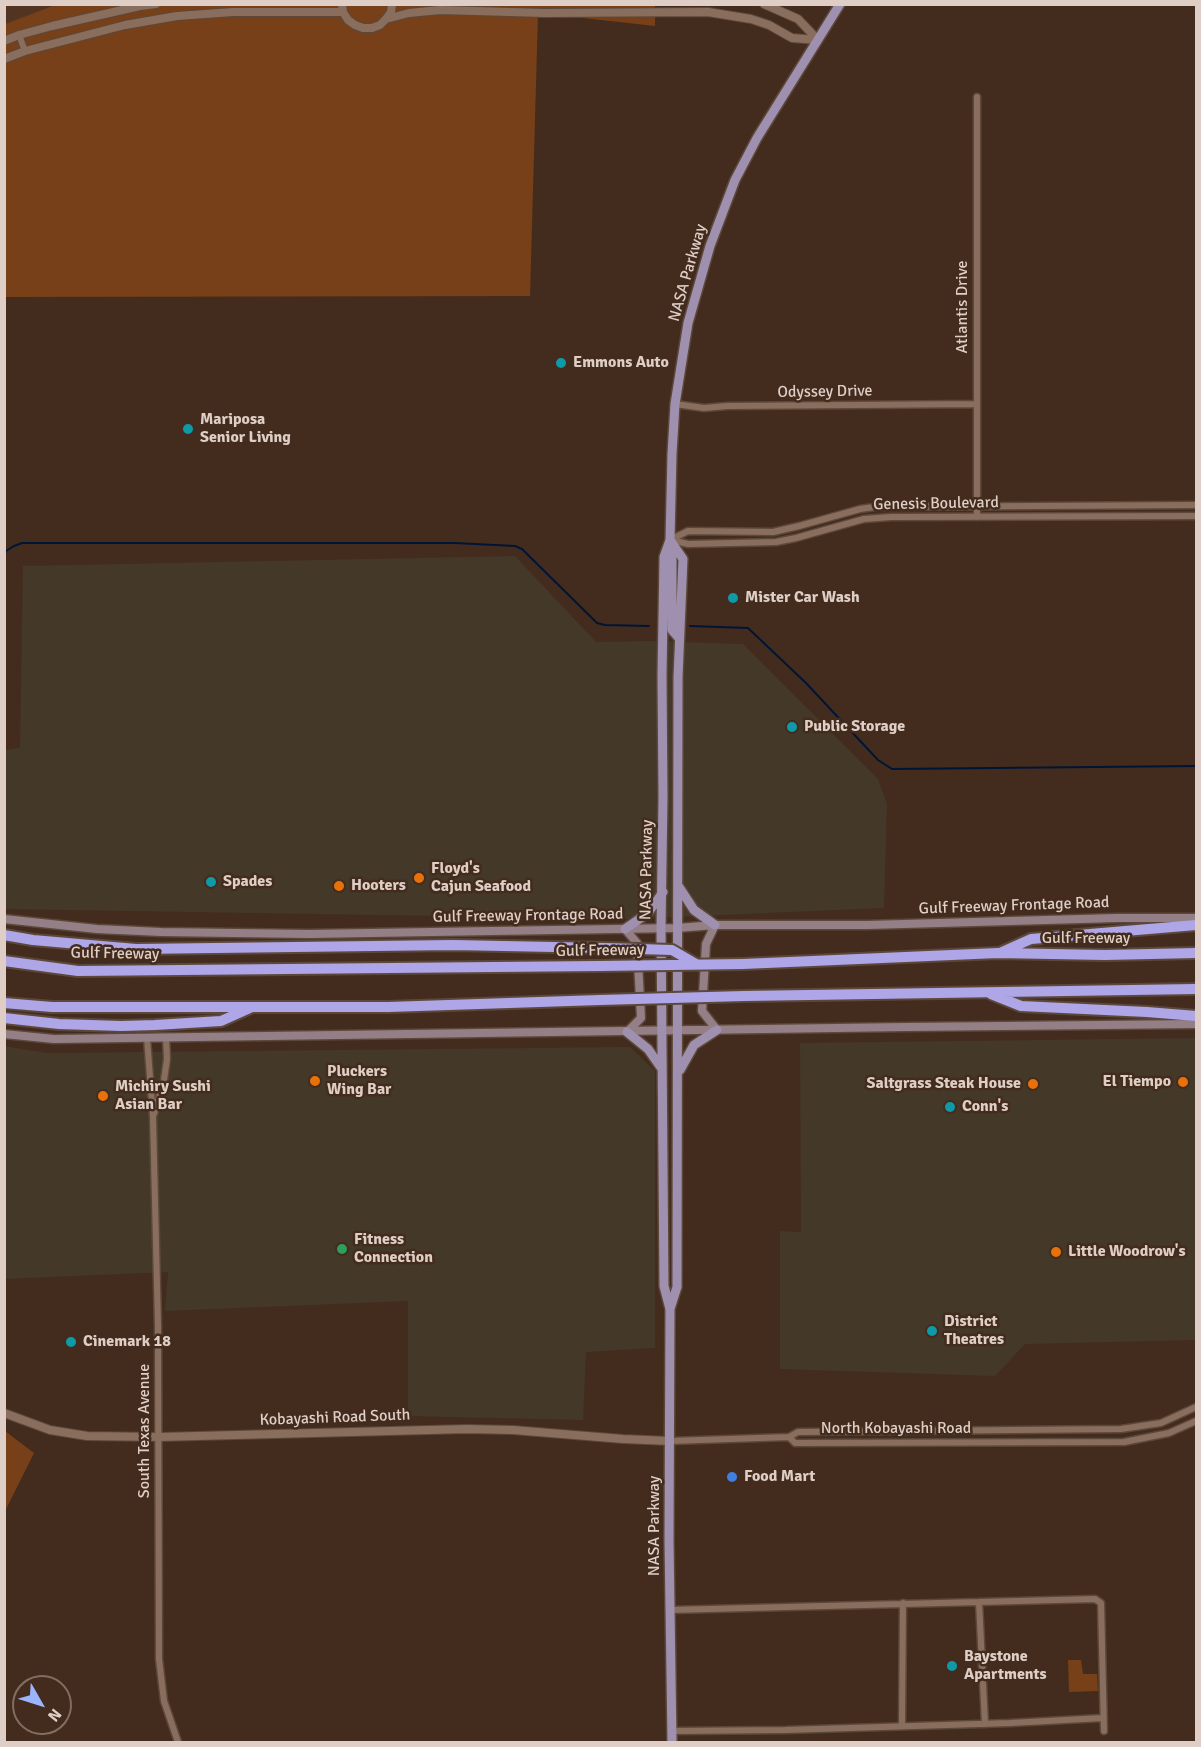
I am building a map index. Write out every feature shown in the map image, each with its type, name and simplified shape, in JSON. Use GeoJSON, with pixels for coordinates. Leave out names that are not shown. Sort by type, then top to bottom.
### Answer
{"type":"FeatureCollection","features":[{"type":"Feature","properties":{"kind":"highway"},"geometry":{"type":"LineString","coordinates":[[998,953],[1031,939],[1197,925]]}},
{"type":"Feature","properties":{"kind":"highway"},"geometry":{"type":"LineString","coordinates":[[4,935],[33,940],[136,949],[453,945],[672,950],[696,964]]}},
{"type":"Feature","properties":{"kind":"highway","name":"Gulf Freeway"},"geometry":{"type":"LineString","coordinates":[[4,961],[78,971],[743,964],[998,953],[1105,955],[1197,953]]}},
{"type":"Feature","properties":{"kind":"highway"},"geometry":{"type":"LineString","coordinates":[[4,1003],[52,1007],[388,1006],[744,996],[1197,989]]}},
{"type":"Feature","properties":{"kind":"highway"},"geometry":{"type":"LineString","coordinates":[[985,992],[1021,1006],[1197,1016]]}},
{"type":"Feature","properties":{"kind":"highway"},"geometry":{"type":"LineString","coordinates":[[4,1018],[59,1024],[155,1025],[221,1021],[255,1006]]}},
{"type":"Feature","properties":{"kind":"main road","name":"NASA Parkway"},"geometry":{"type":"LineString","coordinates":[[672,1743],[670,1309],[664,1286],[662,676],[664,557],[670,540],[675,404],[688,323],[722,212],[750,151],[840,4]]}},
{"type":"Feature","properties":{"kind":"main road","name":"NASA Parkway"},"geometry":{"type":"LineString","coordinates":[[670,540],[683,559],[678,676],[677,1287],[670,1309]]}},
{"type":"Feature","properties":{"kind":"main road"},"geometry":{"type":"LineString","coordinates":[[662,676],[678,676]]}},
{"type":"Feature","properties":{"kind":"main road"},"geometry":{"type":"LineString","coordinates":[[677,884],[694,910],[715,925],[706,944],[702,1011],[717,1030]]}},
{"type":"Feature","properties":{"kind":"main road"},"geometry":{"type":"LineString","coordinates":[[627,1032],[641,1018],[637,944],[625,929],[648,913],[663,892]]}},
{"type":"Feature","properties":{"kind":"main road","name":"Gulf Freeway Frontage Road"},"geometry":{"type":"LineString","coordinates":[[4,919],[97,929],[309,934],[1197,918]]}},
{"type":"Feature","properties":{"kind":"main road"},"geometry":{"type":"LineString","coordinates":[[4,1034],[54,1039],[1197,1024]]}},
{"type":"Feature","properties":{"kind":"main road"},"geometry":{"type":"LineString","coordinates":[[678,1072],[694,1045],[717,1030]]}},
{"type":"Feature","properties":{"kind":"main road"},"geometry":{"type":"LineString","coordinates":[[627,1032],[648,1049],[662,1070]]}},
{"type":"Feature","properties":{"kind":"street"},"geometry":{"type":"LineString","coordinates":[[4,41],[19,35],[156,4]]}},
{"type":"Feature","properties":{"kind":"street"},"geometry":{"type":"LineString","coordinates":[[4,59],[25,51],[125,25],[177,16],[343,8],[348,20],[355,25],[372,28],[386,20],[391,12],[392,4]]}},
{"type":"Feature","properties":{"kind":"street"},"geometry":{"type":"LineString","coordinates":[[764,4],[798,19],[818,40]]}},
{"type":"Feature","properties":{"kind":"street"},"geometry":{"type":"LineString","coordinates":[[386,20],[408,13],[440,10],[518,13],[666,8],[728,14],[752,19],[792,38],[818,40]]}},
{"type":"Feature","properties":{"kind":"street"},"geometry":{"type":"LineString","coordinates":[[19,35],[25,51]]}},
{"type":"Feature","properties":{"kind":"street","name":"Atlantis Drive"},"geometry":{"type":"LineString","coordinates":[[977,97],[977,517]]}},
{"type":"Feature","properties":{"kind":"street","name":"Odyssey Drive"},"geometry":{"type":"LineString","coordinates":[[675,404],[704,408],[977,404]]}},
{"type":"Feature","properties":{"kind":"street","name":"Genesis Boulevard"},"geometry":{"type":"LineString","coordinates":[[670,540],[688,531],[757,533],[776,531],[874,507],[1197,505]]}},
{"type":"Feature","properties":{"kind":"street"},"geometry":{"type":"LineString","coordinates":[[1101,506],[1101,516]]}},
{"type":"Feature","properties":{"kind":"street","name":"Genesis Boulevard"},"geometry":{"type":"LineString","coordinates":[[670,540],[688,544],[768,543],[876,518],[1197,516]]}},
{"type":"Feature","properties":{"kind":"street","name":"South Texas Avenue"},"geometry":{"type":"LineString","coordinates":[[147,1038],[153,1118],[159,1437],[159,1659],[164,1701],[178,1743]]}},
{"type":"Feature","properties":{"kind":"street","name":"South Texas Avenue"},"geometry":{"type":"LineString","coordinates":[[153,1118],[164,1080],[167,1059],[166,1038]]}},
{"type":"Feature","properties":{"kind":"street","name":"North Kobayashi Road"},"geometry":{"type":"LineString","coordinates":[[670,1441],[789,1437],[798,1432],[1121,1429],[1161,1423],[1197,1407]]}},
{"type":"Feature","properties":{"kind":"street","name":"Kobayashi Road South"},"geometry":{"type":"LineString","coordinates":[[4,1413],[50,1430],[71,1435],[159,1437],[467,1429],[670,1441]]}},
{"type":"Feature","properties":{"kind":"street","name":"North Kobayashi Road"},"geometry":{"type":"LineString","coordinates":[[789,1437],[795,1443],[1124,1442],[1169,1433],[1197,1421]]}},
{"type":"Feature","properties":{"kind":"street"},"geometry":{"type":"LineString","coordinates":[[1006,1429],[1006,1442]]}},
{"type":"Feature","properties":{"kind":"street"},"geometry":{"type":"LineString","coordinates":[[670,1610],[1095,1599],[1100,1601],[1104,1731]]}},
{"type":"Feature","properties":{"kind":"street"},"geometry":{"type":"LineString","coordinates":[[979,1602],[985,1724]]}},
{"type":"Feature","properties":{"kind":"street"},"geometry":{"type":"LineString","coordinates":[[902,1726],[903,1604]]}},
{"type":"Feature","properties":{"kind":"street"},"geometry":{"type":"LineString","coordinates":[[672,1731],[985,1724],[1102,1718]]}},
{"type":"Feature","properties":{"kind":"shaded area"},"geometry":{"type":"Polygon","coordinates":[[[5,4],[58,4],[58,5],[5,24],[5,4]]]}},
{"type":"Feature","properties":{"kind":"shaded area"},"geometry":{"type":"Polygon","coordinates":[[[58,4],[655,5],[655,26],[538,13],[530,296],[5,297],[5,24],[58,4]]]}},
{"type":"Feature","properties":{"kind":"shaded area"},"geometry":{"type":"Polygon","coordinates":[[[515,556],[596,642],[743,644],[878,779],[887,804],[884,908],[627,919],[5,909],[5,750],[20,748],[23,566],[515,556]]]}},
{"type":"Feature","properties":{"kind":"shaded area"},"geometry":{"type":"Polygon","coordinates":[[[1196,1038],[1196,1340],[1025,1344],[995,1376],[780,1369],[780,1231],[801,1232],[800,1043],[1196,1038]]]}},
{"type":"Feature","properties":{"kind":"shaded area"},"geometry":{"type":"Polygon","coordinates":[[[4,1046],[47,1053],[630,1047],[655,1071],[655,1348],[586,1352],[583,1420],[408,1416],[408,1301],[165,1311],[168,1272],[5,1279],[4,1046]]]}},
{"type":"Feature","properties":{"kind":"shaded area"},"geometry":{"type":"Polygon","coordinates":[[[5,1431],[34,1453],[5,1511],[5,1431]]]}},
{"type":"Feature","properties":{"kind":"shaded area"},"geometry":{"type":"Polygon","coordinates":[[[1068,1660],[1081,1660],[1083,1674],[1097,1674],[1098,1691],[1069,1692],[1068,1660]]]}},
{"type":"Feature","properties":{"kind":"waterway"},"geometry":{"type":"LineString","coordinates":[[4,555],[6,551],[22,543],[455,543],[515,546],[522,549],[597,623],[649,626]]}},
{"type":"Feature","properties":{"kind":"waterway"},"geometry":{"type":"LineString","coordinates":[[690,626],[748,628],[806,683],[878,760],[892,769],[1196,766]]}},
{"type":"Feature","properties":{"kind":"place","name":"Emmons Auto"},"geometry":{"type":"Point","coordinates":[561,363]}},
{"type":"Feature","properties":{"kind":"place","name":"Mariposa Senior Living"},"geometry":{"type":"Point","coordinates":[188,429]}},
{"type":"Feature","properties":{"kind":"place","name":"Mister Car Wash"},"geometry":{"type":"Point","coordinates":[733,598]}},
{"type":"Feature","properties":{"kind":"place","name":"Public Storage"},"geometry":{"type":"Point","coordinates":[792,727]}},
{"type":"Feature","properties":{"kind":"place","name":"Floyd's Cajun Seafood"},"geometry":{"type":"Point","coordinates":[419,878]}},
{"type":"Feature","properties":{"kind":"place","name":"Spades"},"geometry":{"type":"Point","coordinates":[211,882]}},
{"type":"Feature","properties":{"kind":"place","name":"Hooters"},"geometry":{"type":"Point","coordinates":[339,886]}},
{"type":"Feature","properties":{"kind":"place","name":"Pluckers Wing Bar"},"geometry":{"type":"Point","coordinates":[315,1081]}},
{"type":"Feature","properties":{"kind":"place","name":"El Tiempo"},"geometry":{"type":"Point","coordinates":[1183,1082]}},
{"type":"Feature","properties":{"kind":"place","name":"Saltgrass Steak House"},"geometry":{"type":"Point","coordinates":[1033,1084]}},
{"type":"Feature","properties":{"kind":"place","name":"Michiry Sushi Asian Bar"},"geometry":{"type":"Point","coordinates":[103,1096]}},
{"type":"Feature","properties":{"kind":"place","name":"Conn's"},"geometry":{"type":"Point","coordinates":[950,1107]}},
{"type":"Feature","properties":{"kind":"place","name":"Fitness Connection"},"geometry":{"type":"Point","coordinates":[342,1249]}},
{"type":"Feature","properties":{"kind":"place","name":"Little Woodrow's"},"geometry":{"type":"Point","coordinates":[1056,1252]}},
{"type":"Feature","properties":{"kind":"place","name":"District Theatres"},"geometry":{"type":"Point","coordinates":[932,1331]}},
{"type":"Feature","properties":{"kind":"place","name":"Cinemark 18"},"geometry":{"type":"Point","coordinates":[71,1342]}},
{"type":"Feature","properties":{"kind":"place","name":"Food Mart"},"geometry":{"type":"Point","coordinates":[732,1477]}},
{"type":"Feature","properties":{"kind":"place","name":"Baystone Apartments"},"geometry":{"type":"Point","coordinates":[952,1666]}}]}
